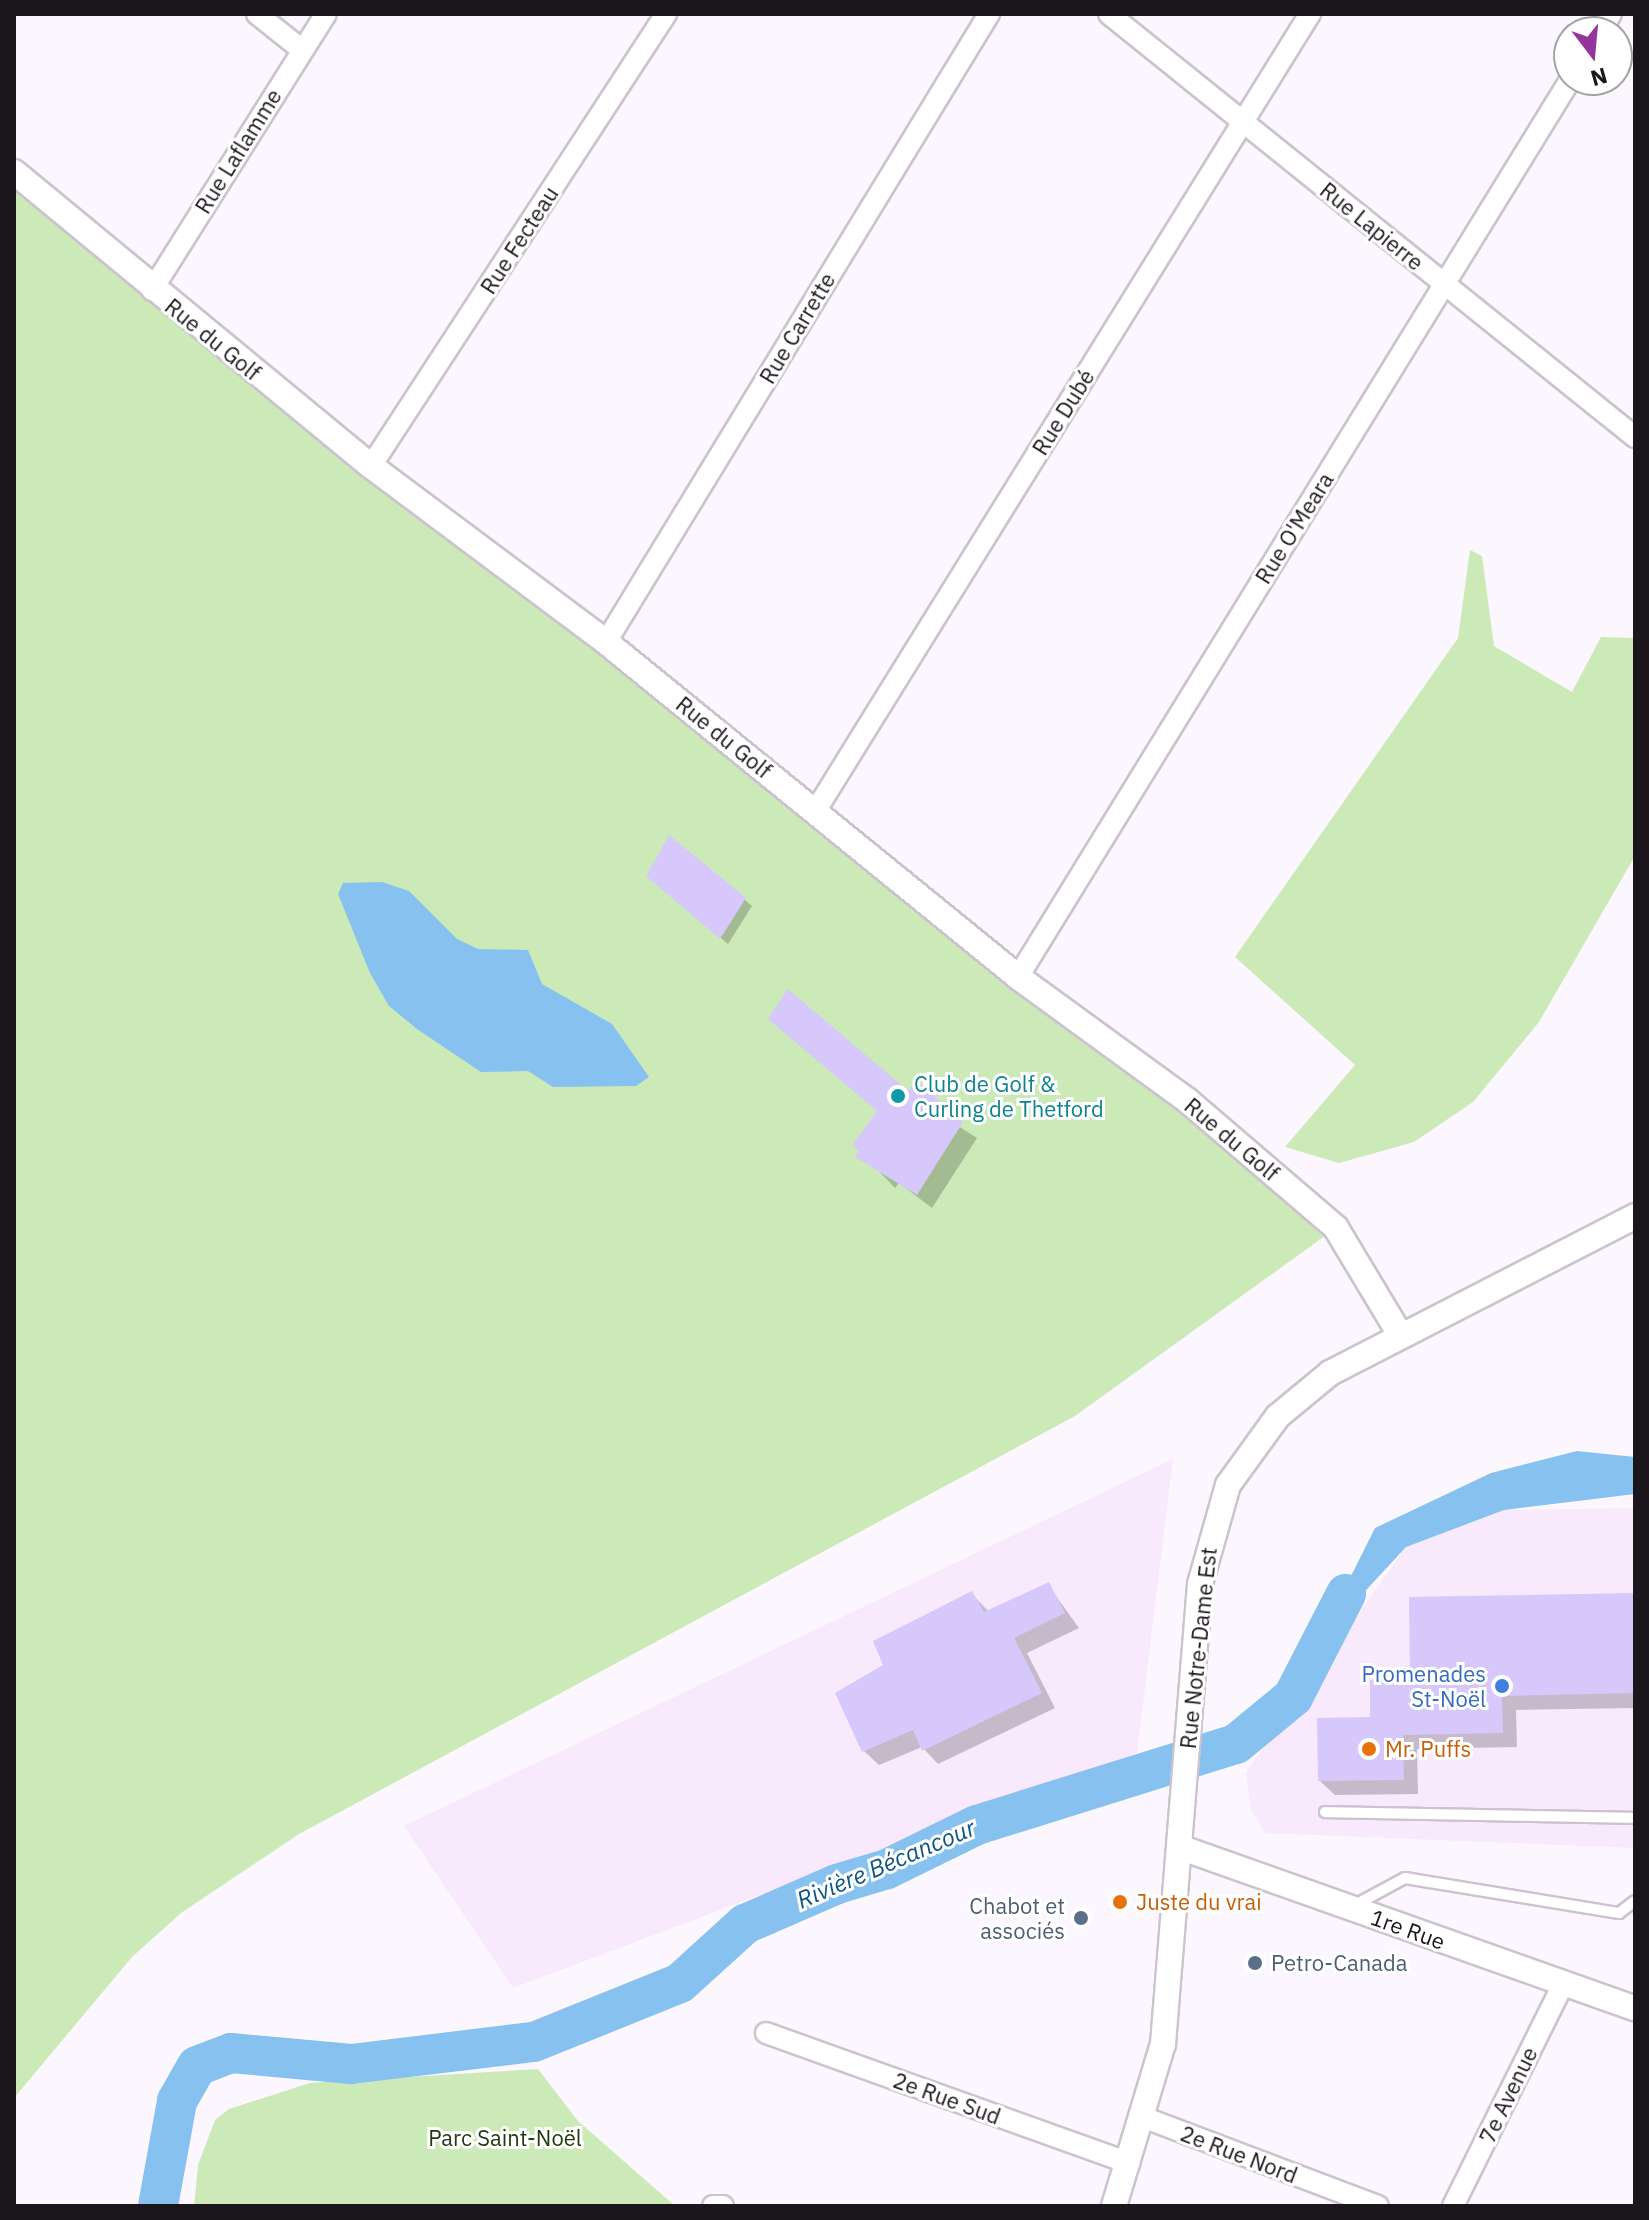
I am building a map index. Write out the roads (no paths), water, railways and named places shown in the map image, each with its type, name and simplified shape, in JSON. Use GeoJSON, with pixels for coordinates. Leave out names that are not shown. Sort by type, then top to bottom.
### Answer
{"type":"FeatureCollection","features":[{"type":"Feature","properties":{"kind":"street"},"geometry":{"type":"LineString","coordinates":[[257,14],[301,49]]}},
{"type":"Feature","properties":{"kind":"street","name":"Rue Laflamme"},"geometry":{"type":"LineString","coordinates":[[152,290],[301,49],[326,14]]}},
{"type":"Feature","properties":{"kind":"street","name":"Rue Fecteau"},"geometry":{"type":"LineString","coordinates":[[371,466],[666,14]]}},
{"type":"Feature","properties":{"kind":"street","name":"Rue Carrette"},"geometry":{"type":"LineString","coordinates":[[606,642],[989,14]]}},
{"type":"Feature","properties":{"kind":"street","name":"Rue Lapierre"},"geometry":{"type":"LineString","coordinates":[[1109,14],[1635,437]]}},
{"type":"Feature","properties":{"kind":"street","name":"Rue Dubé"},"geometry":{"type":"LineString","coordinates":[[816,810],[1310,14]]}},
{"type":"Feature","properties":{"kind":"street","name":"Rue O'Meara"},"geometry":{"type":"LineString","coordinates":[[1018,977],[1560,96]]}},
{"type":"Feature","properties":{"kind":"street","name":"Rue du Golf"},"geometry":{"type":"LineString","coordinates":[[14,172],[152,290],[371,466],[606,642],[1018,977],[1188,1101],[1336,1228],[1399,1333]]}},
{"type":"Feature","properties":{"kind":"street","name":"Rue Notre-Dame Est"},"geometry":{"type":"LineString","coordinates":[[1114,2206],[1145,2118],[1163,2044],[1182,1848],[1187,1720],[1200,1584],[1228,1485],[1254,1442],[1304,1390],[1399,1333],[1635,1216]]}},
{"type":"Feature","properties":{"kind":"street","name":"1re Rue"},"geometry":{"type":"LineString","coordinates":[[1182,1848],[1635,2008]]}},
{"type":"Feature","properties":{"kind":"street","name":"7e Avenue"},"geometry":{"type":"LineString","coordinates":[[1453,2206],[1563,1984]]}},
{"type":"Feature","properties":{"kind":"street","name":"2e Rue Sud"},"geometry":{"type":"LineString","coordinates":[[766,2033],[1129,2163]]}},
{"type":"Feature","properties":{"kind":"street","name":"2e Rue Nord"},"geometry":{"type":"LineString","coordinates":[[1145,2118],[1378,2206]]}},
{"type":"Feature","properties":{"kind":"street"},"geometry":{"type":"LineString","coordinates":[[713,2206],[723,2206]]}},
{"type":"Feature","properties":{"kind":"lane"},"geometry":{"type":"LineString","coordinates":[[1325,1812],[1635,1818]]}},
{"type":"Feature","properties":{"kind":"lane"},"geometry":{"type":"LineString","coordinates":[[1350,1908],[1405,1878],[1619,1913],[1635,1901]]}},
{"type":"Feature","properties":{"kind":"water"},"geometry":{"type":"Polygon","coordinates":[[[382,882],[409,891],[457,939],[478,949],[528,950],[542,984],[612,1024],[649,1077],[636,1086],[553,1087],[528,1071],[481,1072],[417,1029],[389,1006],[370,973],[338,894],[343,883],[382,882]]]}},
{"type":"Feature","properties":{"kind":"water"},"geometry":{"type":"Polygon","coordinates":[[[1577,1451],[1635,1457],[1635,1494],[1504,1510],[1406,1547],[1318,1642],[1375,1528],[1491,1473],[1577,1451]]]}},
{"type":"Feature","properties":{"kind":"waterway","name":"Rivière Bécancour"},"geometry":{"type":"LineString","coordinates":[[158,2206],[177,2101],[197,2066],[231,2053],[351,2064],[534,2042],[680,1983],[745,1924],[837,1884],[887,1869],[977,1825],[1236,1744],[1293,1697],[1346,1594]]}},
{"type":"Feature","properties":{"kind":"place","name":"Club de Golf & Curling de Thetford"},"geometry":{"type":"Point","coordinates":[898,1096]}},
{"type":"Feature","properties":{"kind":"place","name":"Promenades St-Noël"},"geometry":{"type":"Point","coordinates":[1502,1686]}},
{"type":"Feature","properties":{"kind":"place","name":"Mr. Puffs"},"geometry":{"type":"Point","coordinates":[1369,1749]}},
{"type":"Feature","properties":{"kind":"place","name":"Juste du vrai"},"geometry":{"type":"Point","coordinates":[1120,1902]}},
{"type":"Feature","properties":{"kind":"place","name":"Chabot et associés"},"geometry":{"type":"Point","coordinates":[1081,1918]}},
{"type":"Feature","properties":{"kind":"place","name":"Petro-Canada"},"geometry":{"type":"Point","coordinates":[1255,1963]}},
{"type":"Feature","properties":{"kind":"park label","name":"Parc Saint-Noël"},"geometry":{"type":"Point","coordinates":[505,2138]}}]}
